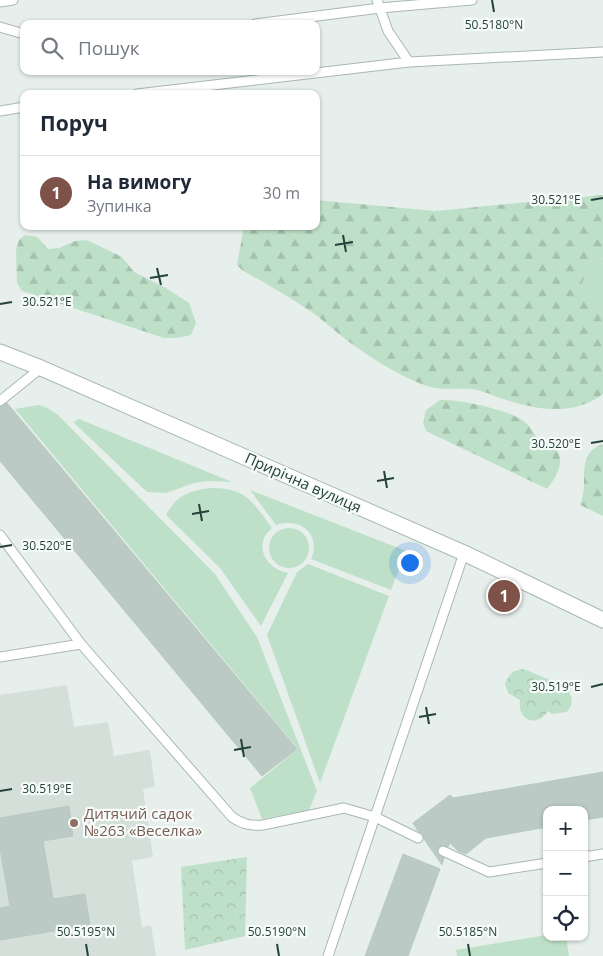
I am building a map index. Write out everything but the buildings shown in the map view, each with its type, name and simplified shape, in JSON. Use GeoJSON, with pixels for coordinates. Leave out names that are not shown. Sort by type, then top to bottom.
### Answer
{"type":"FeatureCollection","features":[{"type":"Feature","properties":{"kind":"street","name":"Прирічна вулиця"},"geometry":{"type":"LineString","coordinates":[[0,352],[41,368],[464,553],[603,620]]}},
{"type":"Feature","properties":{"kind":"lane"},"geometry":{"type":"LineString","coordinates":[[0,2],[13,0]]}},
{"type":"Feature","properties":{"kind":"lane"},"geometry":{"type":"LineString","coordinates":[[280,20],[379,4],[472,0]]}},
{"type":"Feature","properties":{"kind":"lane"},"geometry":{"type":"LineString","coordinates":[[379,4],[388,31],[409,62]]}},
{"type":"Feature","properties":{"kind":"lane"},"geometry":{"type":"LineString","coordinates":[[0,27],[20,33]]}},
{"type":"Feature","properties":{"kind":"lane"},"geometry":{"type":"LineString","coordinates":[[320,72],[409,62],[603,52]]}},
{"type":"Feature","properties":{"kind":"lane"},"geometry":{"type":"LineString","coordinates":[[171,90],[298,75]]}},
{"type":"Feature","properties":{"kind":"lane"},"geometry":{"type":"LineString","coordinates":[[0,111],[20,108]]}},
{"type":"Feature","properties":{"kind":"lane"},"geometry":{"type":"LineString","coordinates":[[0,401],[41,368]]}},
{"type":"Feature","properties":{"kind":"lane"},"geometry":{"type":"LineString","coordinates":[[0,535],[82,644],[232,817],[241,823],[251,826],[344,808],[375,817],[418,838]]}},
{"type":"Feature","properties":{"kind":"lane"},"geometry":{"type":"LineString","coordinates":[[328,956],[464,553]]}},
{"type":"Feature","properties":{"kind":"lane"},"geometry":{"type":"LineString","coordinates":[[0,657],[82,644]]}},
{"type":"Feature","properties":{"kind":"lane"},"geometry":{"type":"LineString","coordinates":[[444,850],[489,872],[543,864]]}},
{"type":"Feature","properties":{"kind":"lane"},"geometry":{"type":"LineString","coordinates":[[588,856],[603,854]]}},
{"type":"Feature","properties":{"kind":"shaded area","name":"Дитячий садок №263 «Веселка»"},"geometry":{"type":"Polygon","coordinates":[[[67,685],[74,727],[108,722],[114,756],[150,750],[155,787],[143,789],[153,857],[132,861],[142,927],[151,925],[156,956],[0,956],[0,695],[67,685]]]}},
{"type":"Feature","properties":{"kind":"green space"},"geometry":{"type":"Polygon","coordinates":[[[603,195],[603,258],[587,273],[581,287],[581,293],[603,309],[603,394],[575,407],[560,409],[529,406],[477,390],[431,387],[391,369],[370,356],[314,314],[242,270],[237,265],[243,230],[320,230],[320,200],[435,211],[603,195]]]}},
{"type":"Feature","properties":{"kind":"green space"},"geometry":{"type":"Polygon","coordinates":[[[25,235],[37,237],[48,249],[59,248],[75,241],[87,240],[122,257],[134,272],[166,288],[189,303],[196,323],[191,335],[164,338],[22,291],[17,283],[16,250],[19,240],[25,235]]]}},
{"type":"Feature","properties":{"kind":"green space"},"geometry":{"type":"Polygon","coordinates":[[[603,258],[603,309],[581,293],[581,287],[587,273],[603,258]]]}},
{"type":"Feature","properties":{"kind":"green space"},"geometry":{"type":"Polygon","coordinates":[[[440,400],[459,401],[485,406],[519,418],[526,423],[538,438],[552,445],[557,450],[559,456],[560,462],[557,473],[547,489],[426,431],[423,423],[426,410],[440,400]]]}},
{"type":"Feature","properties":{"kind":"green space"},"geometry":{"type":"Polygon","coordinates":[[[39,405],[57,414],[215,574],[257,637],[317,791],[309,810],[262,819],[250,788],[298,749],[15,409],[39,405]]]}},
{"type":"Feature","properties":{"kind":"green space"},"geometry":{"type":"Polygon","coordinates":[[[79,419],[232,482],[208,481],[194,483],[166,493],[147,492],[73,422],[79,419]]]}},
{"type":"Feature","properties":{"kind":"green space"},"geometry":{"type":"Polygon","coordinates":[[[603,444],[603,516],[580,505],[584,490],[586,460],[596,447],[603,444]]]}},
{"type":"Feature","properties":{"kind":"green space"},"geometry":{"type":"Polygon","coordinates":[[[209,488],[232,490],[240,493],[253,503],[272,528],[263,542],[262,549],[264,555],[273,567],[288,573],[261,626],[220,568],[166,515],[174,503],[183,496],[209,488]]]}},
{"type":"Feature","properties":{"kind":"green space"},"geometry":{"type":"Polygon","coordinates":[[[250,490],[406,551],[391,590],[311,559],[314,542],[307,530],[293,523],[276,525],[250,490]]]}},
{"type":"Feature","properties":{"kind":"green space"},"geometry":{"type":"Polygon","coordinates":[[[289,528],[300,531],[306,537],[309,548],[306,559],[300,565],[289,568],[278,565],[272,559],[269,548],[272,537],[278,531],[289,528]]]}},
{"type":"Feature","properties":{"kind":"green space"},"geometry":{"type":"Polygon","coordinates":[[[308,564],[389,596],[320,783],[267,635],[297,572],[308,564]]]}},
{"type":"Feature","properties":{"kind":"green space"},"geometry":{"type":"Polygon","coordinates":[[[524,669],[566,687],[572,698],[571,706],[567,712],[552,714],[548,711],[544,716],[534,721],[525,717],[520,707],[520,700],[508,693],[505,684],[512,673],[524,669]]]}},
{"type":"Feature","properties":{"kind":"green space"},"geometry":{"type":"Polygon","coordinates":[[[247,857],[245,936],[185,950],[181,867],[247,857]]]}},
{"type":"Feature","properties":{"kind":"green space"},"geometry":{"type":"Polygon","coordinates":[[[543,936],[543,941],[567,941],[569,956],[457,956],[456,950],[543,936]]]}},
{"type":"Feature","properties":{"kind":"place","name":"На вимогу"},"geometry":{"type":"Point","coordinates":[504,596]}},
{"type":"Feature","properties":{"kind":"place","name":"Дитячий садок №263 «Веселка»"},"geometry":{"type":"Point","coordinates":[74,823]}}]}
